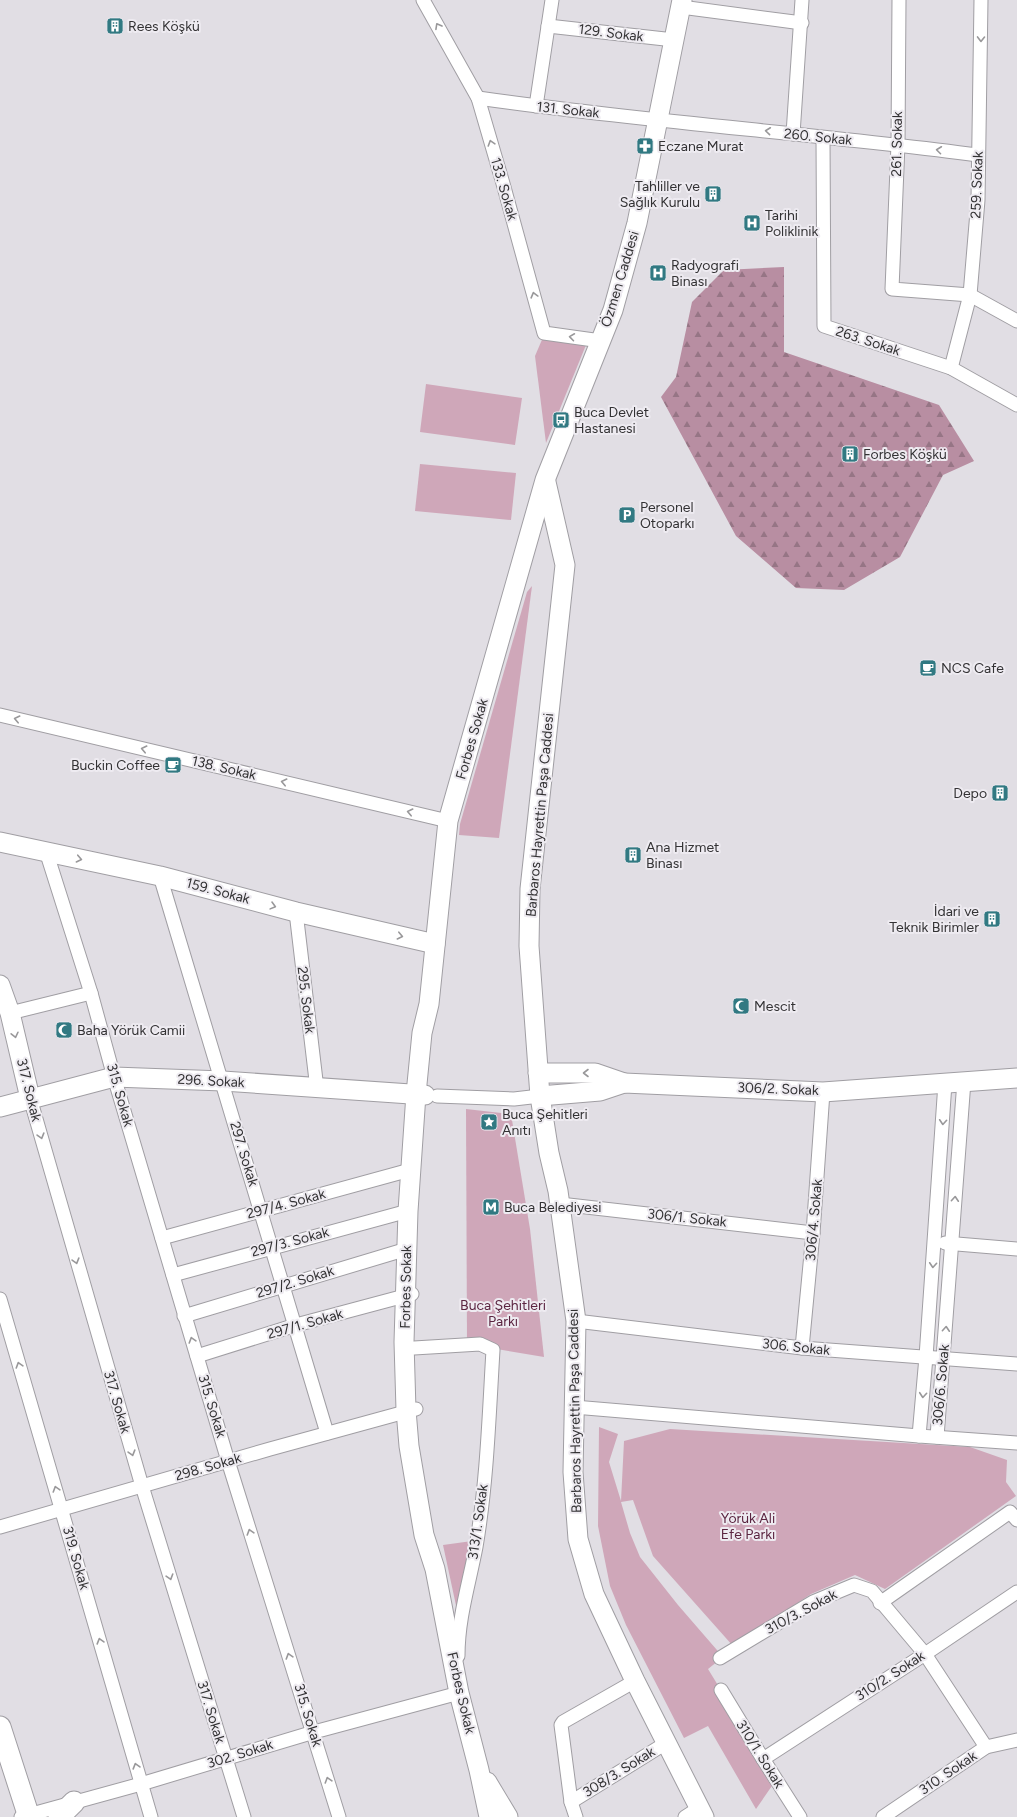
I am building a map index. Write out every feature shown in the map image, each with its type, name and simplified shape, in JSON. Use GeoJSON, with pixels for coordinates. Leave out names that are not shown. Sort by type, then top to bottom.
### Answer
{"type":"FeatureCollection","features":[{"type":"Feature","properties":{"kind":"main road","name":"Özmen Caddesi"},"geometry":{"type":"LineString","coordinates":[[545,480],[613,310],[637,223],[681,3]]}},
{"type":"Feature","properties":{"kind":"main road","name":"Forbes Sokak"},"geometry":{"type":"LineString","coordinates":[[411,1410],[404,1342],[410,1294],[426,1095],[422,1033],[429,1004],[448,821],[545,480]]}},
{"type":"Feature","properties":{"kind":"main road","name":"Barbaros Hayrettin Paşa Caddesi"},"geometry":{"type":"LineString","coordinates":[[545,480],[564,565],[530,889],[529,946],[540,1096],[549,1153],[560,1204],[576,1321],[573,1472],[578,1539],[594,1594],[666,1743],[696,1814]]}},
{"type":"Feature","properties":{"kind":"main road","name":"159. Sokak"},"geometry":{"type":"LineString","coordinates":[[0,842],[160,876],[296,912],[435,944]]}},
{"type":"Feature","properties":{"kind":"main road","name":"317. Sokak"},"geometry":{"type":"LineString","coordinates":[[0,985],[10,1014],[30,1098]]}},
{"type":"Feature","properties":{"kind":"main road"},"geometry":{"type":"LineString","coordinates":[[538,1072],[595,1073],[624,1083]]}},
{"type":"Feature","properties":{"kind":"main road","name":"296. Sokak"},"geometry":{"type":"LineString","coordinates":[[0,1108],[30,1098],[114,1077],[222,1081],[318,1089],[426,1095]]}},
{"type":"Feature","properties":{"kind":"main road","name":"306/2. Sokak"},"geometry":{"type":"LineString","coordinates":[[540,1096],[600,1091],[624,1083],[823,1092],[1017,1078]]}},
{"type":"Feature","properties":{"kind":"main road","name":"Forbes Sokak"},"geometry":{"type":"LineString","coordinates":[[426,1095],[410,1170],[406,1249],[414,1348],[409,1446],[424,1535],[435,1569],[458,1693],[490,1817]]}},
{"type":"Feature","properties":{"kind":"main road"},"geometry":{"type":"LineString","coordinates":[[0,1727],[27,1816]]}},
{"type":"Feature","properties":{"kind":"main road"},"geometry":{"type":"LineString","coordinates":[[479,1770],[508,1817]]}},
{"type":"Feature","properties":{"kind":"main road"},"geometry":{"type":"LineString","coordinates":[[59,1817],[74,1802]]}},
{"type":"Feature","properties":{"kind":"street","name":"133. Sokak"},"geometry":{"type":"LineString","coordinates":[[423,0],[478,98],[544,333],[601,341]]}},
{"type":"Feature","properties":{"kind":"street"},"geometry":{"type":"LineString","coordinates":[[536,106],[552,0]]}},
{"type":"Feature","properties":{"kind":"street"},"geometry":{"type":"LineString","coordinates":[[793,134],[802,23],[802,0]]}},
{"type":"Feature","properties":{"kind":"street","name":"261. Sokak"},"geometry":{"type":"LineString","coordinates":[[899,0],[898,144],[892,289],[970,295]]}},
{"type":"Feature","properties":{"kind":"street","name":"259. Sokak"},"geometry":{"type":"LineString","coordinates":[[951,368],[970,295],[978,200],[981,0]]}},
{"type":"Feature","properties":{"kind":"street"},"geometry":{"type":"LineString","coordinates":[[681,3],[802,23]]}},
{"type":"Feature","properties":{"kind":"street","name":"129. Sokak"},"geometry":{"type":"LineString","coordinates":[[548,26],[674,40]]}},
{"type":"Feature","properties":{"kind":"street","name":"131. Sokak"},"geometry":{"type":"LineString","coordinates":[[478,98],[536,106],[658,119]]}},
{"type":"Feature","properties":{"kind":"street","name":"260. Sokak"},"geometry":{"type":"LineString","coordinates":[[658,119],[823,138],[898,144],[978,155]]}},
{"type":"Feature","properties":{"kind":"street","name":"263. Sokak"},"geometry":{"type":"LineString","coordinates":[[823,138],[824,326],[951,368],[1017,405]]}},
{"type":"Feature","properties":{"kind":"street"},"geometry":{"type":"LineString","coordinates":[[970,295],[1017,321]]}},
{"type":"Feature","properties":{"kind":"street","name":"138. Sokak"},"geometry":{"type":"LineString","coordinates":[[0,715],[448,821]]}},
{"type":"Feature","properties":{"kind":"street","name":"315. Sokak"},"geometry":{"type":"LineString","coordinates":[[46,852],[91,993],[114,1077],[228,1461],[314,1732],[339,1817]]}},
{"type":"Feature","properties":{"kind":"street","name":"297. Sokak"},"geometry":{"type":"LineString","coordinates":[[160,876],[296,1325],[327,1433]]}},
{"type":"Feature","properties":{"kind":"street","name":"295. Sokak"},"geometry":{"type":"LineString","coordinates":[[296,912],[318,1089]]}},
{"type":"Feature","properties":{"kind":"street"},"geometry":{"type":"LineString","coordinates":[[10,1014],[91,993]]}},
{"type":"Feature","properties":{"kind":"street","name":"306/6. Sokak"},"geometry":{"type":"LineString","coordinates":[[954,1082],[952,1244],[937,1437],[919,1436],[934,1242],[954,1082]]}},
{"type":"Feature","properties":{"kind":"street","name":"306/4. Sokak"},"geometry":{"type":"LineString","coordinates":[[802,1348],[813,1232],[823,1092]]}},
{"type":"Feature","properties":{"kind":"street"},"geometry":{"type":"LineString","coordinates":[[426,1095],[514,1099],[540,1096]]}},
{"type":"Feature","properties":{"kind":"street","name":"317. Sokak"},"geometry":{"type":"LineString","coordinates":[[30,1098],[142,1486],[244,1817]]}},
{"type":"Feature","properties":{"kind":"street","name":"297/4. Sokak"},"geometry":{"type":"LineString","coordinates":[[162,1238],[410,1170]]}},
{"type":"Feature","properties":{"kind":"street","name":"306/1. Sokak"},"geometry":{"type":"LineString","coordinates":[[560,1204],[813,1232]]}},
{"type":"Feature","properties":{"kind":"street","name":"297/3. Sokak"},"geometry":{"type":"LineString","coordinates":[[172,1275],[408,1211]]}},
{"type":"Feature","properties":{"kind":"street"},"geometry":{"type":"LineString","coordinates":[[934,1242],[1017,1249]]}},
{"type":"Feature","properties":{"kind":"street","name":"297/2. Sokak"},"geometry":{"type":"LineString","coordinates":[[184,1316],[406,1249]]}},
{"type":"Feature","properties":{"kind":"street","name":"297/1. Sokak"},"geometry":{"type":"LineString","coordinates":[[197,1356],[296,1325],[410,1294]]}},
{"type":"Feature","properties":{"kind":"street","name":"319. Sokak"},"geometry":{"type":"LineString","coordinates":[[0,1299],[151,1817]]}},
{"type":"Feature","properties":{"kind":"street","name":"306. Sokak"},"geometry":{"type":"LineString","coordinates":[[576,1321],[802,1348],[1017,1364]]}},
{"type":"Feature","properties":{"kind":"street","name":"313/1. Sokak"},"geometry":{"type":"LineString","coordinates":[[414,1348],[480,1344],[493,1350],[486,1470],[476,1547],[458,1632],[458,1693]]}},
{"type":"Feature","properties":{"kind":"street"},"geometry":{"type":"LineString","coordinates":[[574,1407],[919,1436]]}},
{"type":"Feature","properties":{"kind":"street","name":"298. Sokak"},"geometry":{"type":"LineString","coordinates":[[0,1527],[411,1410]]}},
{"type":"Feature","properties":{"kind":"street"},"geometry":{"type":"LineString","coordinates":[[937,1437],[1017,1443]]}},
{"type":"Feature","properties":{"kind":"street"},"geometry":{"type":"LineString","coordinates":[[880,1603],[1010,1512],[1017,1520]]}},
{"type":"Feature","properties":{"kind":"street","name":"310/3. Sokak"},"geometry":{"type":"LineString","coordinates":[[720,1658],[813,1602],[854,1585],[872,1591],[880,1603],[925,1654],[986,1747]]}},
{"type":"Feature","properties":{"kind":"street","name":"310/2. Sokak"},"geometry":{"type":"LineString","coordinates":[[763,1759],[925,1654],[1017,1592]]}},
{"type":"Feature","properties":{"kind":"street"},"geometry":{"type":"LineString","coordinates":[[576,1817],[571,1802],[561,1725],[563,1722],[635,1681]]}},
{"type":"Feature","properties":{"kind":"street","name":"310/1. Sokak"},"geometry":{"type":"LineString","coordinates":[[721,1690],[800,1817]]}},
{"type":"Feature","properties":{"kind":"street","name":"302. Sokak"},"geometry":{"type":"LineString","coordinates":[[27,1816],[141,1784],[314,1732],[458,1693]]}},
{"type":"Feature","properties":{"kind":"street","name":"310. Sokak"},"geometry":{"type":"LineString","coordinates":[[883,1817],[986,1747],[1017,1740]]}},
{"type":"Feature","properties":{"kind":"street","name":"308/3. Sokak"},"geometry":{"type":"LineString","coordinates":[[571,1802],[666,1743]]}},
{"type":"Feature","properties":{"kind":"green space"},"geometry":{"type":"Polygon","coordinates":[[[784,267],[784,352],[939,405],[974,461],[943,475],[900,557],[844,590],[796,588],[736,536],[661,397],[676,377],[692,302],[724,270],[784,267]]]}},
{"type":"Feature","properties":{"kind":"green space"},"geometry":{"type":"Polygon","coordinates":[[[544,335],[586,345],[546,443],[535,356],[544,335]]]}},
{"type":"Feature","properties":{"kind":"green space"},"geometry":{"type":"Polygon","coordinates":[[[426,384],[522,398],[515,445],[420,432],[426,384]]]}},
{"type":"Feature","properties":{"kind":"green space"},"geometry":{"type":"Polygon","coordinates":[[[420,464],[516,473],[511,520],[415,511],[420,464]]]}},
{"type":"Feature","properties":{"kind":"green space"},"geometry":{"type":"Polygon","coordinates":[[[532,586],[499,838],[459,835],[460,824],[527,592],[532,586]]]}},
{"type":"Feature","properties":{"kind":"green space","name":"Buca Şehitleri Parkı"},"geometry":{"type":"Polygon","coordinates":[[[466,1109],[511,1114],[530,1229],[544,1357],[467,1344],[466,1109]]]}},
{"type":"Feature","properties":{"kind":"green space","name":"Yörük Ali Efe Parkı"},"geometry":{"type":"Polygon","coordinates":[[[599,1427],[618,1434],[609,1462],[621,1501],[624,1441],[670,1429],[970,1447],[1007,1460],[1006,1482],[1016,1496],[885,1589],[855,1575],[811,1594],[733,1646],[653,1556],[633,1500],[621,1502],[630,1533],[640,1557],[678,1605],[723,1657],[708,1669],[776,1780],[756,1809],[708,1726],[684,1738],[626,1625],[610,1586],[598,1526],[599,1427]]]}},
{"type":"Feature","properties":{"kind":"green space"},"geometry":{"type":"Polygon","coordinates":[[[472,1541],[457,1610],[443,1545],[472,1541]]]}},
{"type":"Feature","properties":{"kind":"place","name":"Rees Köşkü"},"geometry":{"type":"Point","coordinates":[115,26]}},
{"type":"Feature","properties":{"kind":"place","name":"Eczane Murat"},"geometry":{"type":"Point","coordinates":[645,146]}},
{"type":"Feature","properties":{"kind":"place","name":"Tahliller ve Sağlık Kurulu"},"geometry":{"type":"Point","coordinates":[713,194]}},
{"type":"Feature","properties":{"kind":"place","name":"Tarihi Poliklinik"},"geometry":{"type":"Point","coordinates":[752,223]}},
{"type":"Feature","properties":{"kind":"place","name":"Radyografi Binası"},"geometry":{"type":"Point","coordinates":[658,273]}},
{"type":"Feature","properties":{"kind":"place","name":"Buca Devlet Hastanesi"},"geometry":{"type":"Point","coordinates":[561,420]}},
{"type":"Feature","properties":{"kind":"place","name":"Forbes Köşkü"},"geometry":{"type":"Point","coordinates":[850,454]}},
{"type":"Feature","properties":{"kind":"place","name":"Personel Otoparkı"},"geometry":{"type":"Point","coordinates":[627,515]}},
{"type":"Feature","properties":{"kind":"place","name":"NCS Cafe"},"geometry":{"type":"Point","coordinates":[928,668]}},
{"type":"Feature","properties":{"kind":"place","name":"Buckin Coffee"},"geometry":{"type":"Point","coordinates":[173,765]}},
{"type":"Feature","properties":{"kind":"place","name":"Depo"},"geometry":{"type":"Point","coordinates":[1000,793]}},
{"type":"Feature","properties":{"kind":"place","name":"Ana Hizmet Binası"},"geometry":{"type":"Point","coordinates":[633,855]}},
{"type":"Feature","properties":{"kind":"place","name":"İdari ve Teknik Birimler"},"geometry":{"type":"Point","coordinates":[992,919]}},
{"type":"Feature","properties":{"kind":"place","name":"Mescit"},"geometry":{"type":"Point","coordinates":[741,1006]}},
{"type":"Feature","properties":{"kind":"place","name":"Baha Yörük Camii"},"geometry":{"type":"Point","coordinates":[64,1030]}},
{"type":"Feature","properties":{"kind":"place","name":"Buca Şehitleri Anıtı"},"geometry":{"type":"Point","coordinates":[489,1122]}},
{"type":"Feature","properties":{"kind":"place","name":"Buca Belediyesi"},"geometry":{"type":"Point","coordinates":[491,1207]}}]}
